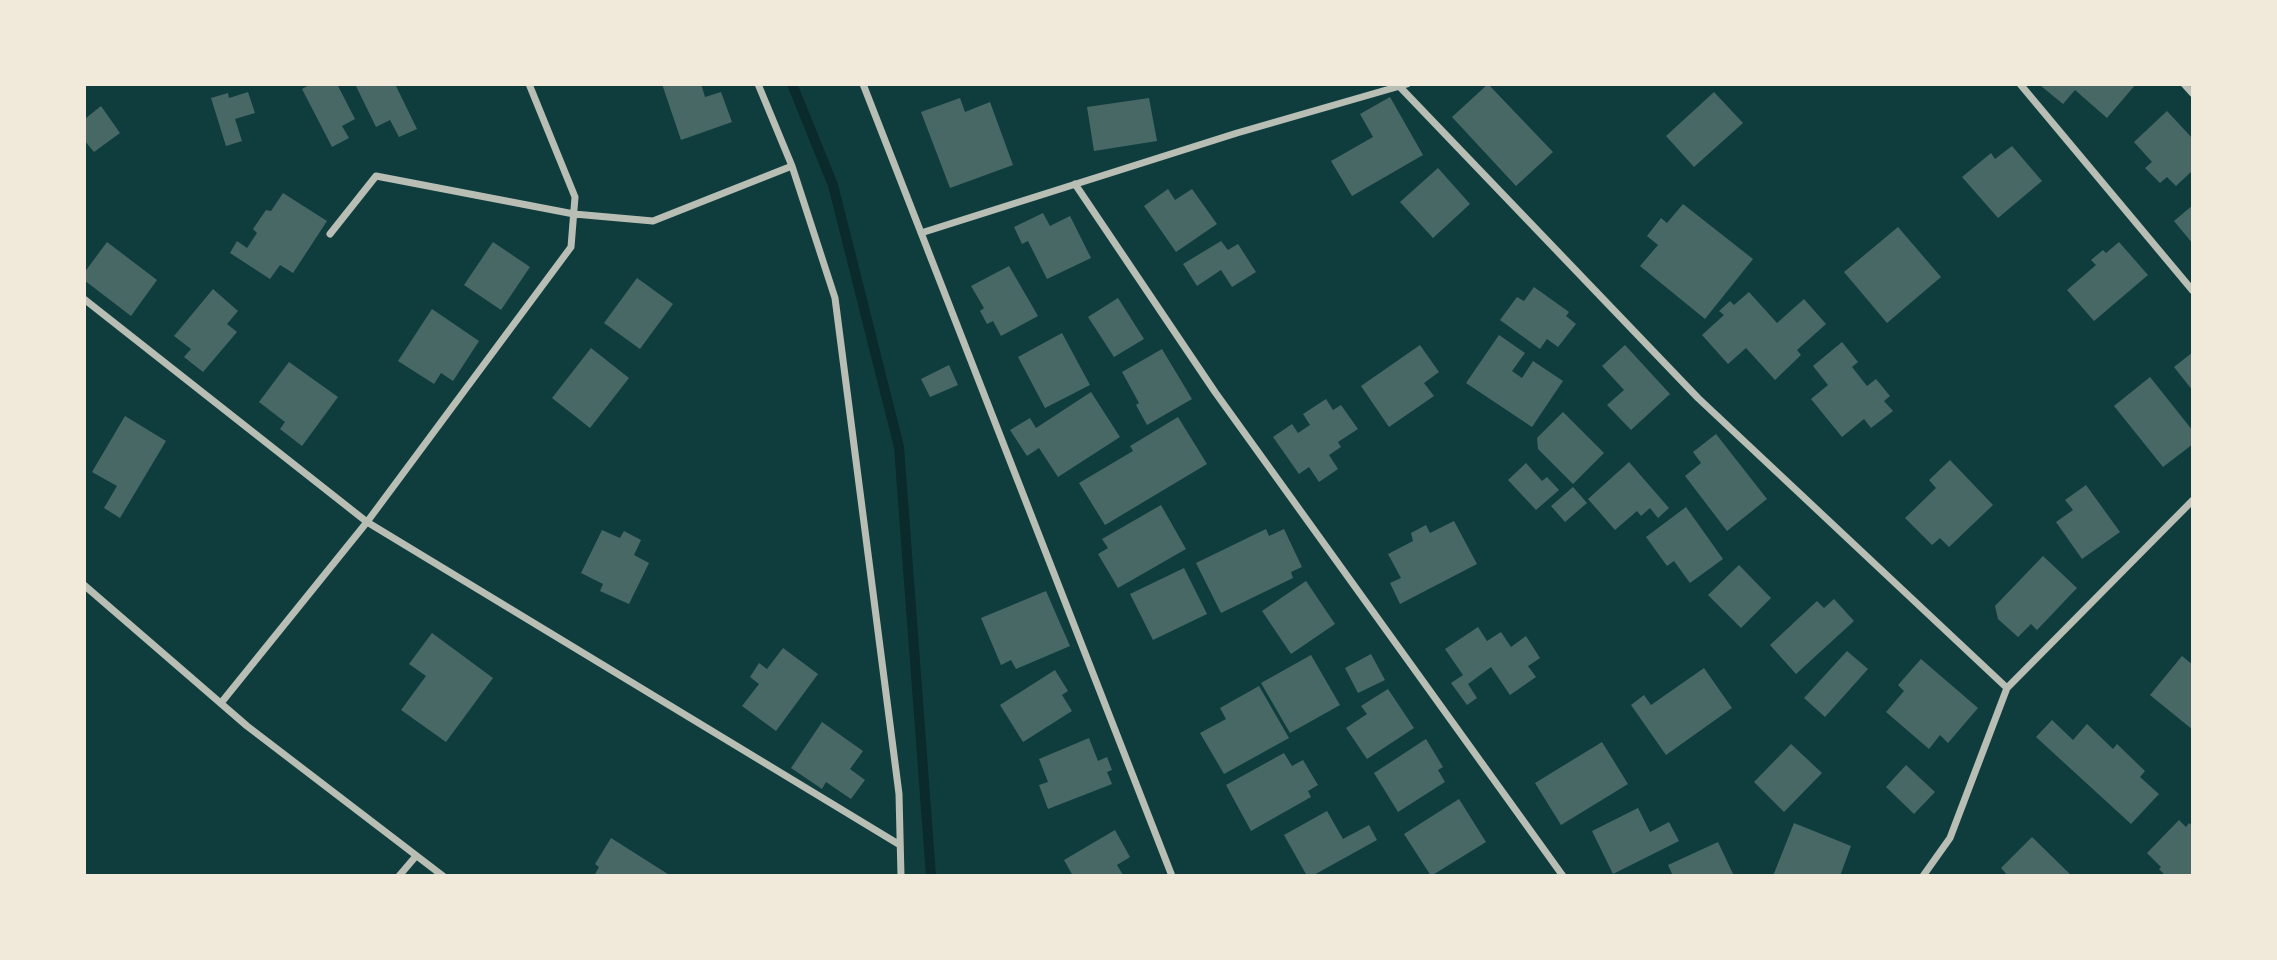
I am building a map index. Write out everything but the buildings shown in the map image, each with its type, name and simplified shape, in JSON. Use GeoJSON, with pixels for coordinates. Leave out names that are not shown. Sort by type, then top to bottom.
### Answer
{"type":"FeatureCollection","features":[{"type":"Feature","properties":{"kind":"street"},"geometry":{"type":"LineString","coordinates":[[221,703],[367,522],[571,247],[575,197],[529,84]]}},
{"type":"Feature","properties":{"kind":"street"},"geometry":{"type":"LineString","coordinates":[[758,84],[792,166],[835,298],[899,794],[901,876]]}},
{"type":"Feature","properties":{"kind":"street"},"geometry":{"type":"LineString","coordinates":[[863,84],[1172,876]]}},
{"type":"Feature","properties":{"kind":"street"},"geometry":{"type":"LineString","coordinates":[[2020,84],[2193,291]]}},
{"type":"Feature","properties":{"kind":"street"},"geometry":{"type":"LineString","coordinates":[[2184,84],[2193,94]]}},
{"type":"Feature","properties":{"kind":"street"},"geometry":{"type":"LineString","coordinates":[[921,233],[1237,133],[1403,85],[1698,398],[2007,688]]}},
{"type":"Feature","properties":{"kind":"street"},"geometry":{"type":"LineString","coordinates":[[330,234],[376,176],[574,214],[653,221],[792,166]]}},
{"type":"Feature","properties":{"kind":"street"},"geometry":{"type":"LineString","coordinates":[[1075,184],[1215,392],[1563,876]]}},
{"type":"Feature","properties":{"kind":"street"},"geometry":{"type":"LineString","coordinates":[[84,299],[367,522],[900,845]]}},
{"type":"Feature","properties":{"kind":"street"},"geometry":{"type":"LineString","coordinates":[[1923,876],[1950,838],[2007,688],[2193,500]]}},
{"type":"Feature","properties":{"kind":"street"},"geometry":{"type":"LineString","coordinates":[[84,585],[247,726],[443,876]]}},
{"type":"Feature","properties":{"kind":"street"},"geometry":{"type":"LineString","coordinates":[[399,876],[416,856]]}},
{"type":"Feature","properties":{"kind":"waterway"},"geometry":{"type":"LineString","coordinates":[[792,84],[833,185],[899,447],[931,876]]}}]}
